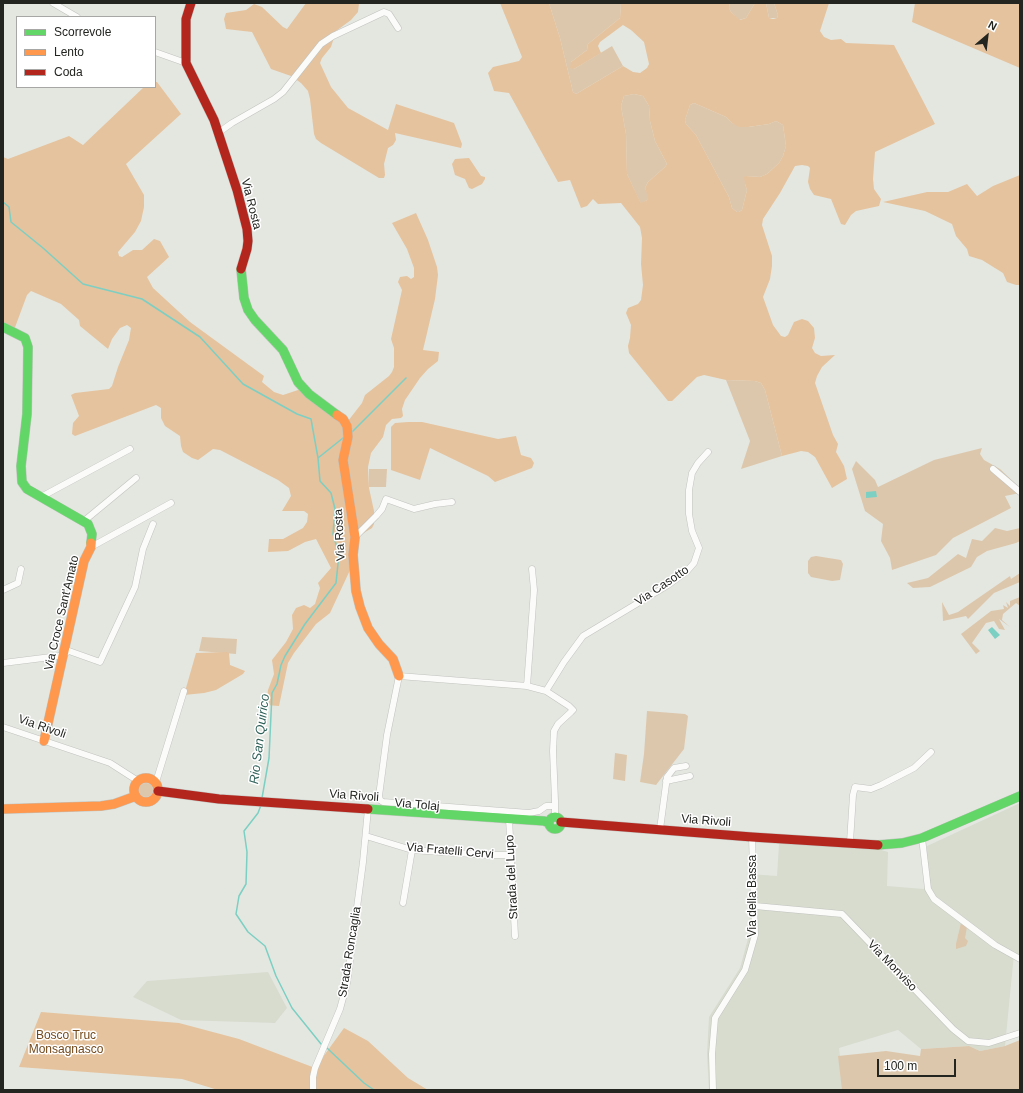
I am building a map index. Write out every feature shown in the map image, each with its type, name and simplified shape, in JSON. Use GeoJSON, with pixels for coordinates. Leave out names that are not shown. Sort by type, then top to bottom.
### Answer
{"type":"FeatureCollection","features":[{"type":"Feature","properties":{"kind":"street"},"geometry":{"type":"LineString","coordinates":[[53,3],[76,16]]}},
{"type":"Feature","properties":{"kind":"street","name":"Via Rosta"},"geometry":{"type":"LineString","coordinates":[[191,3],[184,32],[186,63],[214,120],[237,190],[247,229],[247,249],[240,271],[244,298],[248,310],[255,320],[283,350],[298,382],[322,405],[343,419],[347,426],[348,436],[343,460],[354,537],[353,555],[356,591],[368,628],[379,644],[393,659],[399,676]]}},
{"type":"Feature","properties":{"kind":"street"},"geometry":{"type":"LineString","coordinates":[[218,133],[283,92],[320,44],[333,36],[384,12],[389,14],[398,28]]}},
{"type":"Feature","properties":{"kind":"street"},"geometry":{"type":"LineString","coordinates":[[156,52],[186,63]]}},
{"type":"Feature","properties":{"kind":"street"},"geometry":{"type":"LineString","coordinates":[[3,327],[25,338],[28,347],[27,414],[20,475],[24,486],[40,497],[84,521],[136,478]]}},
{"type":"Feature","properties":{"kind":"street"},"geometry":{"type":"LineString","coordinates":[[40,497],[130,449]]}},
{"type":"Feature","properties":{"kind":"street","name":"Via Casotto"},"geometry":{"type":"LineString","coordinates":[[546,691],[564,662],[583,636],[668,585],[687,571],[694,563],[699,548],[692,531],[689,514],[689,490],[692,473],[698,463],[708,452]]}},
{"type":"Feature","properties":{"kind":"street"},"geometry":{"type":"LineString","coordinates":[[993,469],[1020,492]]}},
{"type":"Feature","properties":{"kind":"street"},"geometry":{"type":"LineString","coordinates":[[354,537],[382,509],[386,499],[404,507],[414,509],[452,502]]}},
{"type":"Feature","properties":{"kind":"street"},"geometry":{"type":"LineString","coordinates":[[91,547],[171,503]]}},
{"type":"Feature","properties":{"kind":"street","name":"Via Croce Sant'Amato"},"geometry":{"type":"LineString","coordinates":[[44,741],[84,561],[91,547],[92,534],[88,524],[84,521]]}},
{"type":"Feature","properties":{"kind":"street"},"geometry":{"type":"LineString","coordinates":[[3,663],[60,656],[69,651],[100,662],[135,587],[143,549],[153,524]]}},
{"type":"Feature","properties":{"kind":"street"},"geometry":{"type":"LineString","coordinates":[[3,590],[18,583],[21,569]]}},
{"type":"Feature","properties":{"kind":"street"},"geometry":{"type":"LineString","coordinates":[[528,686],[534,590],[532,569]]}},
{"type":"Feature","properties":{"kind":"street"},"geometry":{"type":"LineString","coordinates":[[399,676],[528,686],[546,691],[564,701],[572,710],[558,724],[554,731],[555,820]]}},
{"type":"Feature","properties":{"kind":"street","name":"Via Tolaj"},"geometry":{"type":"LineString","coordinates":[[399,676],[387,734],[379,796],[380,800],[390,803],[529,814],[539,811],[546,806],[555,806]]}},
{"type":"Feature","properties":{"kind":"street"},"geometry":{"type":"LineString","coordinates":[[138,781],[134,786],[136,796],[141,801],[148,802],[156,797],[158,791],[156,782],[184,691]]}},
{"type":"Feature","properties":{"kind":"street","name":"Via Rivoli"},"geometry":{"type":"LineString","coordinates":[[3,727],[110,763],[138,781],[141,778],[149,778],[156,782]]}},
{"type":"Feature","properties":{"kind":"street"},"geometry":{"type":"LineString","coordinates":[[850,842],[853,795],[855,787],[872,789],[881,786],[914,768],[931,752]]}},
{"type":"Feature","properties":{"kind":"street"},"geometry":{"type":"LineString","coordinates":[[660,829],[668,773],[674,768],[686,766]]}},
{"type":"Feature","properties":{"kind":"street"},"geometry":{"type":"LineString","coordinates":[[666,781],[690,776]]}},
{"type":"Feature","properties":{"kind":"street","name":"Via Rivoli"},"geometry":{"type":"LineString","coordinates":[[158,791],[204,798],[544,821],[555,820],[885,845],[922,838],[1020,796]]}},
{"type":"Feature","properties":{"kind":"street"},"geometry":{"type":"LineString","coordinates":[[3,809],[101,806],[114,804],[136,796]]}},
{"type":"Feature","properties":{"kind":"street","name":"Strada Roncaglia"},"geometry":{"type":"LineString","coordinates":[[312,1090],[315,1068],[340,1009],[347,983],[366,836],[368,809]]}},
{"type":"Feature","properties":{"kind":"street","name":"Strada del Lupo"},"geometry":{"type":"LineString","coordinates":[[508,818],[515,936]]}},
{"type":"Feature","properties":{"kind":"street","name":"Via Fratelli Cervi"},"geometry":{"type":"LineString","coordinates":[[366,836],[412,850],[487,855],[511,855]]}},
{"type":"Feature","properties":{"kind":"street","name":"Via della Bassa"},"geometry":{"type":"LineString","coordinates":[[713,1090],[712,1054],[714,1018],[745,970],[754,935],[755,906],[752,836]]}},
{"type":"Feature","properties":{"kind":"street"},"geometry":{"type":"LineString","coordinates":[[922,838],[928,889],[934,899],[995,945],[1020,959]]}},
{"type":"Feature","properties":{"kind":"street"},"geometry":{"type":"LineString","coordinates":[[403,903],[412,850]]}},
{"type":"Feature","properties":{"kind":"street","name":"Via Monviso"},"geometry":{"type":"LineString","coordinates":[[755,906],[842,914],[953,1029],[968,1041],[989,1043],[1020,1033]]}},
{"type":"Feature","properties":{"kind":"shaded area"},"geometry":{"type":"Polygon","coordinates":[[[549,3],[621,3],[620,18],[588,44],[587,50],[571,62],[574,69],[612,46],[623,66],[576,94],[573,92],[560,38],[549,3]]]}},
{"type":"Feature","properties":{"kind":"shaded area"},"geometry":{"type":"Polygon","coordinates":[[[730,3],[755,3],[746,18],[739,20],[731,12],[729,8],[730,3]]]}},
{"type":"Feature","properties":{"kind":"shaded area"},"geometry":{"type":"Polygon","coordinates":[[[766,3],[774,3],[778,15],[777,18],[769,18],[766,3]]]}},
{"type":"Feature","properties":{"kind":"shaded area"},"geometry":{"type":"Polygon","coordinates":[[[634,94],[643,96],[649,106],[650,121],[655,141],[667,164],[648,182],[645,188],[649,197],[641,204],[627,174],[626,134],[621,106],[624,96],[634,94]]]}},
{"type":"Feature","properties":{"kind":"shaded area"},"geometry":{"type":"Polygon","coordinates":[[[694,103],[726,117],[732,123],[748,127],[769,124],[776,121],[783,125],[786,146],[783,156],[779,163],[767,174],[760,177],[746,176],[745,184],[747,190],[742,210],[739,212],[732,208],[729,197],[696,135],[686,124],[685,120],[690,105],[694,103]]]}},
{"type":"Feature","properties":{"kind":"shaded area"},"geometry":{"type":"Polygon","coordinates":[[[726,380],[755,381],[761,383],[765,390],[782,456],[741,469],[750,441],[726,380]]]}},
{"type":"Feature","properties":{"kind":"shaded area"},"geometry":{"type":"Polygon","coordinates":[[[982,448],[980,454],[984,460],[1000,469],[1020,488],[1020,493],[1005,496],[1011,508],[953,538],[936,555],[892,570],[890,558],[881,541],[883,524],[865,511],[852,469],[856,461],[875,480],[878,487],[934,460],[982,448]]]}},
{"type":"Feature","properties":{"kind":"shaded area"},"geometry":{"type":"Polygon","coordinates":[[[369,469],[387,469],[386,487],[369,487],[369,469]]]}},
{"type":"Feature","properties":{"kind":"shaded area"},"geometry":{"type":"Polygon","coordinates":[[[995,528],[1007,531],[1020,528],[1020,541],[987,551],[977,557],[971,567],[930,587],[913,588],[907,583],[928,578],[958,554],[966,558],[972,539],[982,541],[995,528]]]}},
{"type":"Feature","properties":{"kind":"shaded area"},"geometry":{"type":"Polygon","coordinates":[[[816,556],[841,560],[843,564],[840,580],[832,581],[811,577],[808,573],[808,561],[811,557],[816,556]]]}},
{"type":"Feature","properties":{"kind":"shaded area"},"geometry":{"type":"Polygon","coordinates":[[[1020,573],[1020,582],[994,593],[968,619],[966,616],[943,621],[942,602],[949,615],[958,612],[1010,576],[1011,579],[1020,573]]]}},
{"type":"Feature","properties":{"kind":"shaded area"},"geometry":{"type":"Polygon","coordinates":[[[1020,597],[1020,606],[1016,603],[1003,614],[1002,620],[1010,627],[999,619],[1005,630],[999,629],[994,621],[986,623],[972,643],[980,651],[976,654],[961,634],[991,611],[1004,609],[1003,605],[1008,608],[1006,602],[1010,606],[1010,601],[1020,597]]]}},
{"type":"Feature","properties":{"kind":"shaded area"},"geometry":{"type":"Polygon","coordinates":[[[202,637],[237,639],[236,654],[199,651],[202,637]]]}},
{"type":"Feature","properties":{"kind":"shaded area"},"geometry":{"type":"Polygon","coordinates":[[[647,711],[685,714],[688,716],[684,749],[656,785],[640,782],[644,754],[647,711]]]}},
{"type":"Feature","properties":{"kind":"shaded area"},"geometry":{"type":"Polygon","coordinates":[[[615,753],[627,755],[625,781],[613,779],[615,753]]]}},
{"type":"Feature","properties":{"kind":"shaded area"},"geometry":{"type":"Polygon","coordinates":[[[146,783],[151,785],[153,790],[151,795],[146,797],[141,795],[139,790],[141,785],[146,783]]]}},
{"type":"Feature","properties":{"kind":"shaded area"},"geometry":{"type":"Polygon","coordinates":[[[1020,803],[1020,957],[1014,954],[1005,1046],[980,1051],[969,1046],[921,1049],[898,1030],[839,1048],[844,1090],[709,1090],[707,1054],[709,1017],[740,968],[749,935],[750,874],[777,876],[779,844],[806,836],[847,840],[888,852],[887,886],[924,889],[927,846],[1020,803]]]}},
{"type":"Feature","properties":{"kind":"shaded area"},"geometry":{"type":"Polygon","coordinates":[[[961,923],[967,927],[965,938],[968,941],[966,946],[956,949],[956,944],[961,923]]]}},
{"type":"Feature","properties":{"kind":"shaded area"},"geometry":{"type":"Polygon","coordinates":[[[268,972],[287,1008],[275,1023],[181,1020],[133,997],[147,981],[268,972]]]}},
{"type":"Feature","properties":{"kind":"shaded area"},"geometry":{"type":"Polygon","coordinates":[[[1020,1040],[1020,1090],[842,1090],[838,1056],[886,1051],[920,1056],[921,1049],[969,1046],[980,1051],[1005,1046],[1020,1040]]]}},
{"type":"Feature","properties":{"kind":"green space"},"geometry":{"type":"Polygon","coordinates":[[[306,3],[359,3],[358,12],[351,20],[336,31],[331,47],[320,63],[331,87],[348,108],[388,130],[396,104],[454,123],[462,144],[461,148],[395,133],[396,140],[393,145],[388,148],[384,164],[384,178],[379,178],[316,139],[308,91],[301,83],[291,76],[271,69],[252,32],[226,29],[224,19],[226,13],[246,10],[254,4],[262,7],[287,29],[306,3]]]}},
{"type":"Feature","properties":{"kind":"green space"},"geometry":{"type":"Polygon","coordinates":[[[500,3],[549,3],[560,38],[573,92],[576,94],[623,66],[633,72],[640,73],[647,68],[649,64],[644,42],[623,25],[600,42],[598,46],[601,53],[574,69],[570,68],[571,62],[587,50],[588,44],[620,18],[621,3],[730,3],[729,8],[731,12],[740,20],[746,18],[755,3],[766,3],[769,18],[773,19],[777,18],[778,15],[774,3],[829,3],[820,31],[824,37],[831,40],[841,39],[846,43],[894,45],[935,124],[875,152],[873,179],[874,189],[881,199],[879,206],[856,211],[851,215],[845,225],[841,224],[831,199],[814,195],[810,189],[808,182],[810,168],[802,165],[795,166],[763,219],[762,225],[772,256],[770,279],[763,297],[773,325],[781,336],[785,337],[788,335],[794,322],[802,319],[808,321],[814,328],[815,338],[812,348],[815,353],[821,356],[835,355],[822,367],[815,383],[833,435],[838,444],[836,452],[844,466],[847,479],[832,488],[815,457],[808,452],[801,451],[782,456],[765,390],[761,383],[755,381],[726,380],[704,375],[697,377],[672,401],[668,401],[629,353],[628,346],[631,325],[626,313],[628,308],[638,304],[641,300],[643,285],[641,264],[642,238],[640,227],[621,203],[598,204],[593,199],[587,206],[581,208],[570,180],[558,182],[509,93],[494,91],[488,73],[493,67],[519,61],[522,57],[500,3]],[[634,94],[624,96],[621,106],[626,134],[627,174],[641,203],[647,200],[648,197],[645,188],[648,182],[667,164],[655,141],[650,121],[649,106],[643,96],[634,94]],[[694,103],[690,105],[685,120],[686,124],[696,135],[729,197],[732,208],[739,212],[742,210],[747,190],[744,177],[760,177],[767,174],[779,163],[783,156],[786,146],[783,125],[776,121],[769,124],[739,127],[726,117],[694,103]]]}},
{"type":"Feature","properties":{"kind":"green space"},"geometry":{"type":"Polygon","coordinates":[[[915,3],[1020,3],[1020,68],[912,22],[915,3]]]}},
{"type":"Feature","properties":{"kind":"green space"},"geometry":{"type":"Polygon","coordinates":[[[157,82],[181,114],[126,164],[144,195],[144,207],[141,221],[135,232],[118,252],[119,256],[122,257],[133,250],[142,250],[154,239],[160,241],[169,257],[147,277],[153,288],[190,322],[264,376],[262,382],[274,392],[283,395],[301,389],[346,427],[342,459],[353,535],[351,568],[330,613],[316,624],[288,663],[279,706],[266,705],[268,690],[274,674],[272,660],[286,642],[293,629],[292,615],[296,608],[304,605],[310,608],[315,604],[320,588],[318,583],[331,568],[316,539],[305,542],[288,551],[268,552],[269,539],[283,539],[303,528],[307,522],[308,514],[304,511],[282,511],[291,496],[289,488],[278,480],[220,450],[213,449],[198,460],[183,452],[180,436],[165,426],[161,418],[161,408],[156,405],[75,436],[72,434],[73,423],[79,416],[71,395],[75,393],[109,389],[112,386],[129,340],[131,328],[127,325],[120,328],[112,339],[108,349],[80,326],[79,320],[61,304],[31,291],[27,295],[14,330],[3,326],[3,157],[8,159],[69,136],[83,145],[143,88],[156,88],[157,82]]]}},
{"type":"Feature","properties":{"kind":"green space"},"geometry":{"type":"Polygon","coordinates":[[[469,158],[481,176],[485,177],[482,184],[472,189],[469,188],[465,179],[455,175],[452,164],[455,159],[469,158]]]}},
{"type":"Feature","properties":{"kind":"green space"},"geometry":{"type":"Polygon","coordinates":[[[1020,175],[1020,285],[1007,282],[1003,273],[982,260],[969,256],[967,249],[956,236],[952,224],[925,211],[883,202],[927,192],[948,192],[967,184],[977,196],[993,186],[1020,175]]]}},
{"type":"Feature","properties":{"kind":"green space"},"geometry":{"type":"Polygon","coordinates":[[[416,213],[428,240],[437,267],[438,275],[435,299],[423,350],[439,352],[438,361],[420,378],[405,400],[402,409],[403,416],[401,418],[392,419],[386,425],[383,437],[371,453],[368,467],[369,488],[374,511],[374,524],[372,528],[362,534],[357,533],[346,463],[348,421],[362,403],[365,395],[389,376],[394,367],[394,348],[391,339],[402,290],[398,282],[400,277],[407,276],[411,279],[414,277],[414,268],[407,249],[392,223],[416,213]]]}},
{"type":"Feature","properties":{"kind":"green space"},"geometry":{"type":"Polygon","coordinates":[[[422,422],[498,439],[516,436],[521,455],[531,458],[534,463],[532,468],[495,482],[488,476],[430,448],[420,480],[391,470],[391,427],[395,423],[422,422]]]}},
{"type":"Feature","properties":{"kind":"green space"},"geometry":{"type":"Polygon","coordinates":[[[196,653],[229,653],[230,665],[245,671],[243,674],[216,690],[184,695],[196,653]]]}},
{"type":"Feature","properties":{"kind":"green space","name":"Bosco Truc Monsagnasco"},"geometry":{"type":"Polygon","coordinates":[[[41,1012],[179,1023],[239,1039],[315,1068],[344,1028],[368,1041],[408,1078],[428,1090],[218,1090],[182,1079],[19,1067],[41,1012]]]}},
{"type":"Feature","properties":{"kind":"water"},"geometry":{"type":"Polygon","coordinates":[[[876,491],[877,497],[866,498],[866,492],[876,491]]]}},
{"type":"Feature","properties":{"kind":"water"},"geometry":{"type":"Polygon","coordinates":[[[992,627],[1000,635],[995,639],[988,630],[992,627]]]}},
{"type":"Feature","properties":{"kind":"waterway"},"geometry":{"type":"LineString","coordinates":[[3,202],[9,207],[11,222],[83,284],[142,299],[200,337],[243,384],[297,414],[311,419],[318,458]]}},
{"type":"Feature","properties":{"kind":"waterway","name":"Rio San Quirico"},"geometry":{"type":"LineString","coordinates":[[352,432],[406,378]]}},
{"type":"Feature","properties":{"kind":"waterway","name":"Rio San Quirico"},"geometry":{"type":"LineString","coordinates":[[262,798],[269,758],[272,693],[277,684],[281,665],[305,624],[336,583],[339,554],[333,534],[335,509],[331,493],[320,481],[318,458],[343,438]]}},
{"type":"Feature","properties":{"kind":"waterway","name":"Rio San Quirico"},"geometry":{"type":"LineString","coordinates":[[261,805],[258,813],[244,831],[247,852],[246,884],[239,896],[236,914],[248,932],[265,946],[276,976],[292,1008],[321,1044]]}},
{"type":"Feature","properties":{"kind":"waterway","name":"Rio San Quirico"},"geometry":{"type":"LineString","coordinates":[[327,1048],[364,1083],[374,1090]]}},
{"type":"Feature","properties":{"kind":"traffic: fast"},"geometry":{"type":"LineString","coordinates":[[241,269],[244,298],[248,310],[255,320],[283,350],[298,382],[309,394],[337,415]]}},
{"type":"Feature","properties":{"kind":"traffic: fast"},"geometry":{"type":"LineString","coordinates":[[3,327],[25,338],[28,347],[27,414],[21,466],[22,482],[27,489],[88,524],[92,534],[91,543]]}},
{"type":"Feature","properties":{"kind":"traffic: fast"},"geometry":{"type":"LineString","coordinates":[[878,845],[902,843],[922,838],[1020,796]]}},
{"type":"Feature","properties":{"kind":"traffic: fast"},"geometry":{"type":"LineString","coordinates":[[368,809],[544,821],[549,823]]}},
{"type":"Feature","properties":{"kind":"traffic: fast"},"geometry":{"type":"LineString","coordinates":[[555,817],[559,819],[561,823],[559,827],[555,829],[551,827],[549,823],[551,819],[555,817]]}},
{"type":"Feature","properties":{"kind":"traffic: slow"},"geometry":{"type":"LineString","coordinates":[[337,415],[343,419],[347,426],[348,437],[343,460],[355,537],[353,555],[356,591],[368,628],[379,644],[393,659],[399,676]]}},
{"type":"Feature","properties":{"kind":"traffic: slow"},"geometry":{"type":"LineString","coordinates":[[44,741],[84,561],[91,547],[91,543]]}},
{"type":"Feature","properties":{"kind":"traffic: slow"},"geometry":{"type":"LineString","coordinates":[[146,778],[155,781],[158,790],[155,799],[146,802],[137,799],[134,790],[137,781],[146,778]]}},
{"type":"Feature","properties":{"kind":"traffic: slow"},"geometry":{"type":"LineString","coordinates":[[3,809],[101,806],[114,804],[136,796]]}},
{"type":"Feature","properties":{"kind":"traffic: jam"},"geometry":{"type":"LineString","coordinates":[[191,3],[186,19],[186,63],[214,120],[237,190],[247,229],[248,241],[241,269]]}},
{"type":"Feature","properties":{"kind":"traffic: jam"},"geometry":{"type":"LineString","coordinates":[[158,791],[219,799],[368,809]]}},
{"type":"Feature","properties":{"kind":"traffic: jam"},"geometry":{"type":"LineString","coordinates":[[561,822],[878,845]]}}]}
